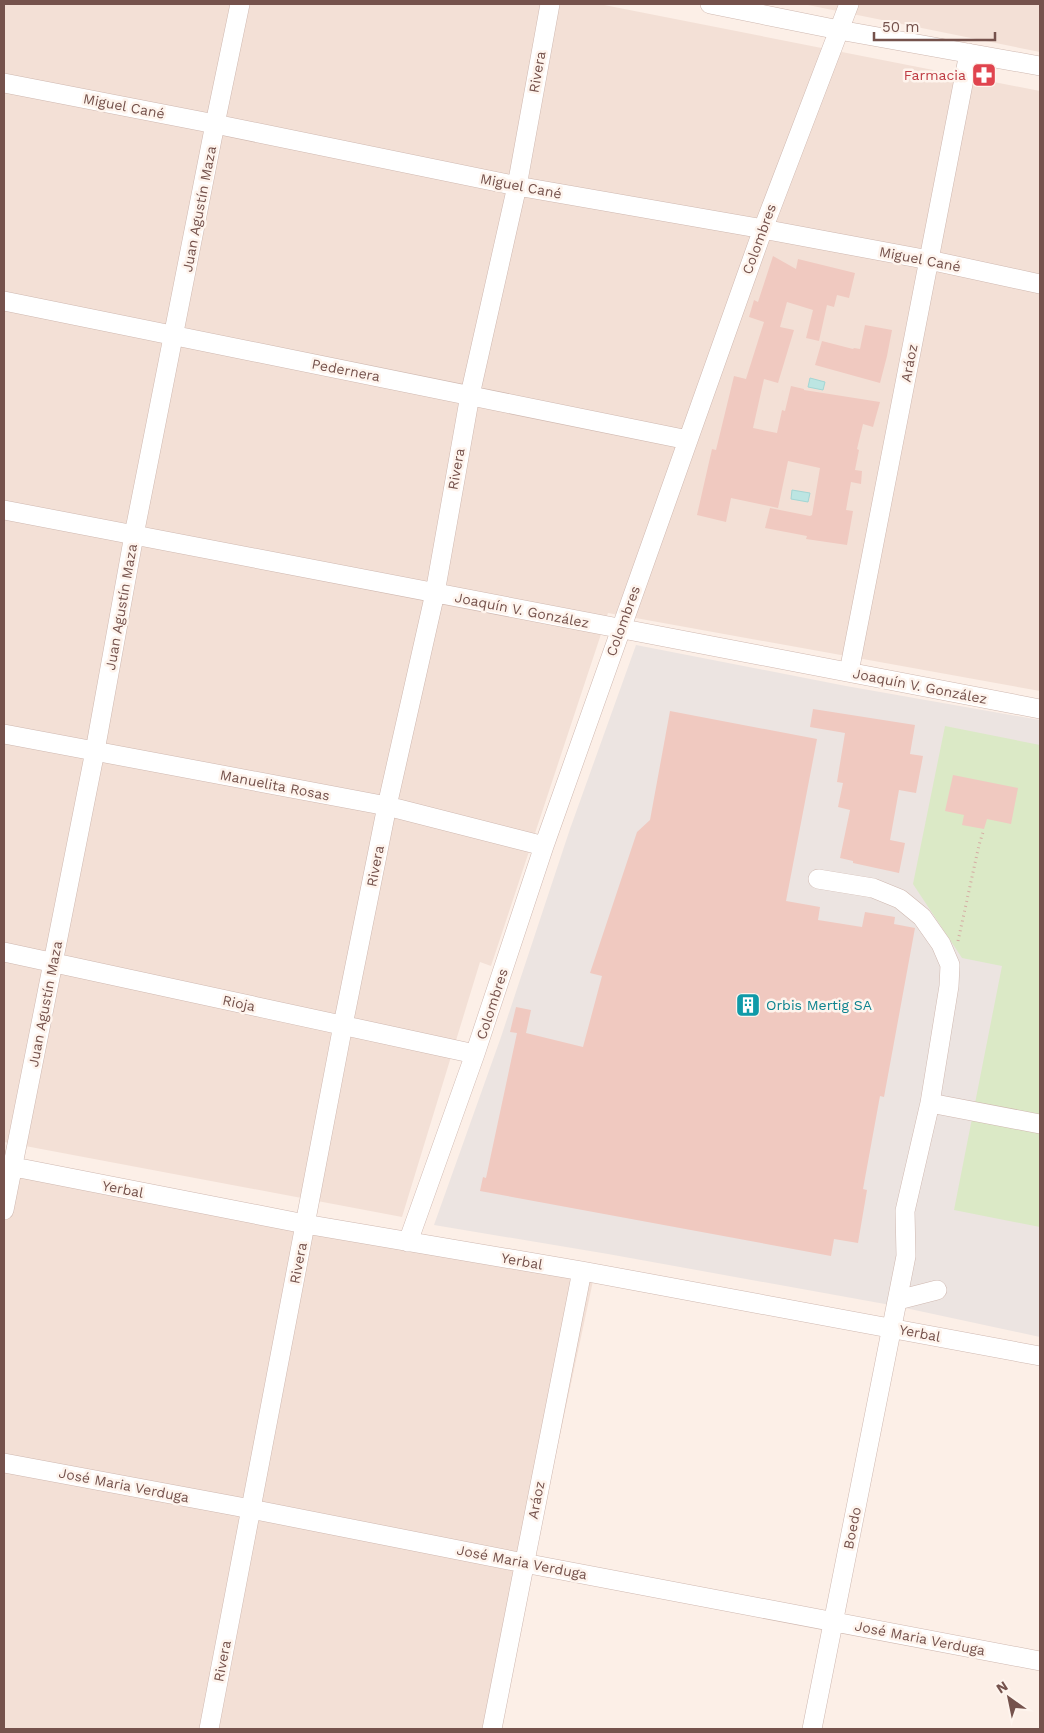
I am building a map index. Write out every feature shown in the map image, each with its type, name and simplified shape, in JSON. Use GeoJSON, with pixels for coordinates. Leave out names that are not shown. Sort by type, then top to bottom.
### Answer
{"type":"FeatureCollection","features":[{"type":"Feature","properties":{"kind":"street","name":"Juan Agustín Maza"},"geometry":{"type":"LineString","coordinates":[[4,1210],[8,1166],[53,963],[95,751],[134,535],[240,4]]}},
{"type":"Feature","properties":{"kind":"street","name":"Rivera"},"geometry":{"type":"LineString","coordinates":[[210,1729],[343,1025],[387,806],[434,593],[470,395],[517,186],[550,4]]}},
{"type":"Feature","properties":{"kind":"street"},"geometry":{"type":"LineString","coordinates":[[710,4],[839,30],[1040,66]]}},
{"type":"Feature","properties":{"kind":"street","name":"Colombres"},"geometry":{"type":"LineString","coordinates":[[408,1242],[475,1054],[544,846],[762,229],[850,4]]}},
{"type":"Feature","properties":{"kind":"street","name":"Aráoz"},"geometry":{"type":"LineString","coordinates":[[849,672],[969,53]]}},
{"type":"Feature","properties":{"kind":"street","name":"Miguel Cané"},"geometry":{"type":"LineString","coordinates":[[4,83],[517,186],[929,260],[1040,284]]}},
{"type":"Feature","properties":{"kind":"street","name":"Pedernera"},"geometry":{"type":"LineString","coordinates":[[4,301],[688,440]]}},
{"type":"Feature","properties":{"kind":"street","name":"Joaquín V. González"},"geometry":{"type":"LineString","coordinates":[[4,510],[849,672],[1039,704]]}},
{"type":"Feature","properties":{"kind":"street","name":"Manuelita Rosas"},"geometry":{"type":"LineString","coordinates":[[4,734],[387,806],[544,846]]}},
{"type":"Feature","properties":{"kind":"street"},"geometry":{"type":"LineString","coordinates":[[818,879],[873,888],[900,899],[922,917],[941,944],[950,965]]}},
{"type":"Feature","properties":{"kind":"street","name":"Rioja"},"geometry":{"type":"LineString","coordinates":[[4,952],[475,1054]]}},
{"type":"Feature","properties":{"kind":"street","name":"Boedo"},"geometry":{"type":"LineString","coordinates":[[812,1729],[906,1256],[905,1211],[930,1103],[949,986],[950,965]]}},
{"type":"Feature","properties":{"kind":"street"},"geometry":{"type":"LineString","coordinates":[[930,1103],[1040,1124]]}},
{"type":"Feature","properties":{"kind":"street","name":"Yerbal"},"geometry":{"type":"LineString","coordinates":[[8,1166],[306,1224],[582,1271],[1040,1356]]}},
{"type":"Feature","properties":{"kind":"street","name":"Aráoz"},"geometry":{"type":"LineString","coordinates":[[492,1729],[582,1271]]}},
{"type":"Feature","properties":{"kind":"street"},"geometry":{"type":"LineString","coordinates":[[898,1300],[937,1290]]}},
{"type":"Feature","properties":{"kind":"street","name":"José Maria Verduga"},"geometry":{"type":"LineString","coordinates":[[4,1463],[1040,1661]]}},
{"type":"Feature","properties":{"kind":"path"},"geometry":{"type":"LineString","coordinates":[[950,965],[956,950],[984,829]]}},
{"type":"Feature","properties":{"kind":"shaded area"},"geometry":{"type":"Polygon","coordinates":[[[4,4],[599,4],[1040,91],[1040,691],[608,613],[491,966],[480,962],[402,1217],[4,1142],[4,4]]]}},
{"type":"Feature","properties":{"kind":"shaded area"},"geometry":{"type":"Polygon","coordinates":[[[803,4],[1040,4],[1040,52],[803,4]]]}},
{"type":"Feature","properties":{"kind":"shaded area"},"geometry":{"type":"Polygon","coordinates":[[[636,645],[846,686],[1040,720],[1040,1337],[896,1306],[434,1225],[501,1037],[570,829],[636,645]]]}},
{"type":"Feature","properties":{"kind":"shaded area"},"geometry":{"type":"Polygon","coordinates":[[[4,1173],[593,1281],[497,1729],[4,1729],[4,1173]]]}},
{"type":"Feature","properties":{"kind":"green space"},"geometry":{"type":"Polygon","coordinates":[[[945,726],[1040,745],[1040,1227],[954,1210],[1002,966],[962,958],[913,884],[945,726]]]}},
{"type":"Feature","properties":{"kind":"water"},"geometry":{"type":"Polygon","coordinates":[[[810,378],[825,382],[823,390],[808,387],[810,378]]]}},
{"type":"Feature","properties":{"kind":"water"},"geometry":{"type":"Polygon","coordinates":[[[792,490],[810,493],[808,502],[791,499],[792,490]]]}},
{"type":"Feature","properties":{"kind":"building"},"geometry":{"type":"Polygon","coordinates":[[[773,256],[796,269],[798,259],[855,273],[849,298],[837,295],[834,307],[827,305],[819,341],[806,338],[813,310],[787,302],[780,327],[794,330],[778,383],[764,379],[753,428],[777,433],[782,410],[785,411],[791,386],[804,390],[880,402],[873,427],[863,424],[857,449],[859,450],[855,470],[862,471],[861,484],[851,482],[846,510],[853,511],[847,545],[806,539],[807,536],[765,528],[770,508],[812,515],[820,468],[788,461],[778,508],[731,498],[726,522],[697,515],[712,449],[716,450],[734,376],[746,379],[764,322],[749,317],[754,300],[758,302],[773,256]]]}},
{"type":"Feature","properties":{"kind":"building"},"geometry":{"type":"Polygon","coordinates":[[[865,325],[892,330],[880,383],[815,365],[822,341],[860,349],[865,325]]]}},
{"type":"Feature","properties":{"kind":"building"},"geometry":{"type":"Polygon","coordinates":[[[813,709],[915,725],[910,754],[923,756],[916,793],[899,790],[890,840],[905,843],[899,873],[853,863],[853,861],[840,858],[850,810],[838,807],[843,783],[837,782],[845,733],[810,727],[813,709]]]}},
{"type":"Feature","properties":{"kind":"building","name":"Orbis Mertig SA"},"geometry":{"type":"Polygon","coordinates":[[[670,711],[817,739],[786,901],[820,907],[818,920],[862,927],[865,912],[895,917],[894,924],[915,928],[884,1097],[880,1096],[863,1189],[867,1190],[858,1243],[834,1239],[831,1256],[480,1191],[483,1177],[486,1178],[517,1033],[510,1032],[516,1007],[531,1010],[526,1033],[583,1047],[602,976],[590,973],[637,832],[650,820],[670,711]]]}},
{"type":"Feature","properties":{"kind":"building"},"geometry":{"type":"Polygon","coordinates":[[[953,775],[1018,788],[1011,824],[987,819],[984,829],[962,825],[964,815],[945,811],[953,775]]]}},
{"type":"Feature","properties":{"kind":"place","name":"Farmacia"},"geometry":{"type":"Point","coordinates":[984,75]}},
{"type":"Feature","properties":{"kind":"place","name":"Orbis Mertig SA"},"geometry":{"type":"Point","coordinates":[748,1005]}}]}
